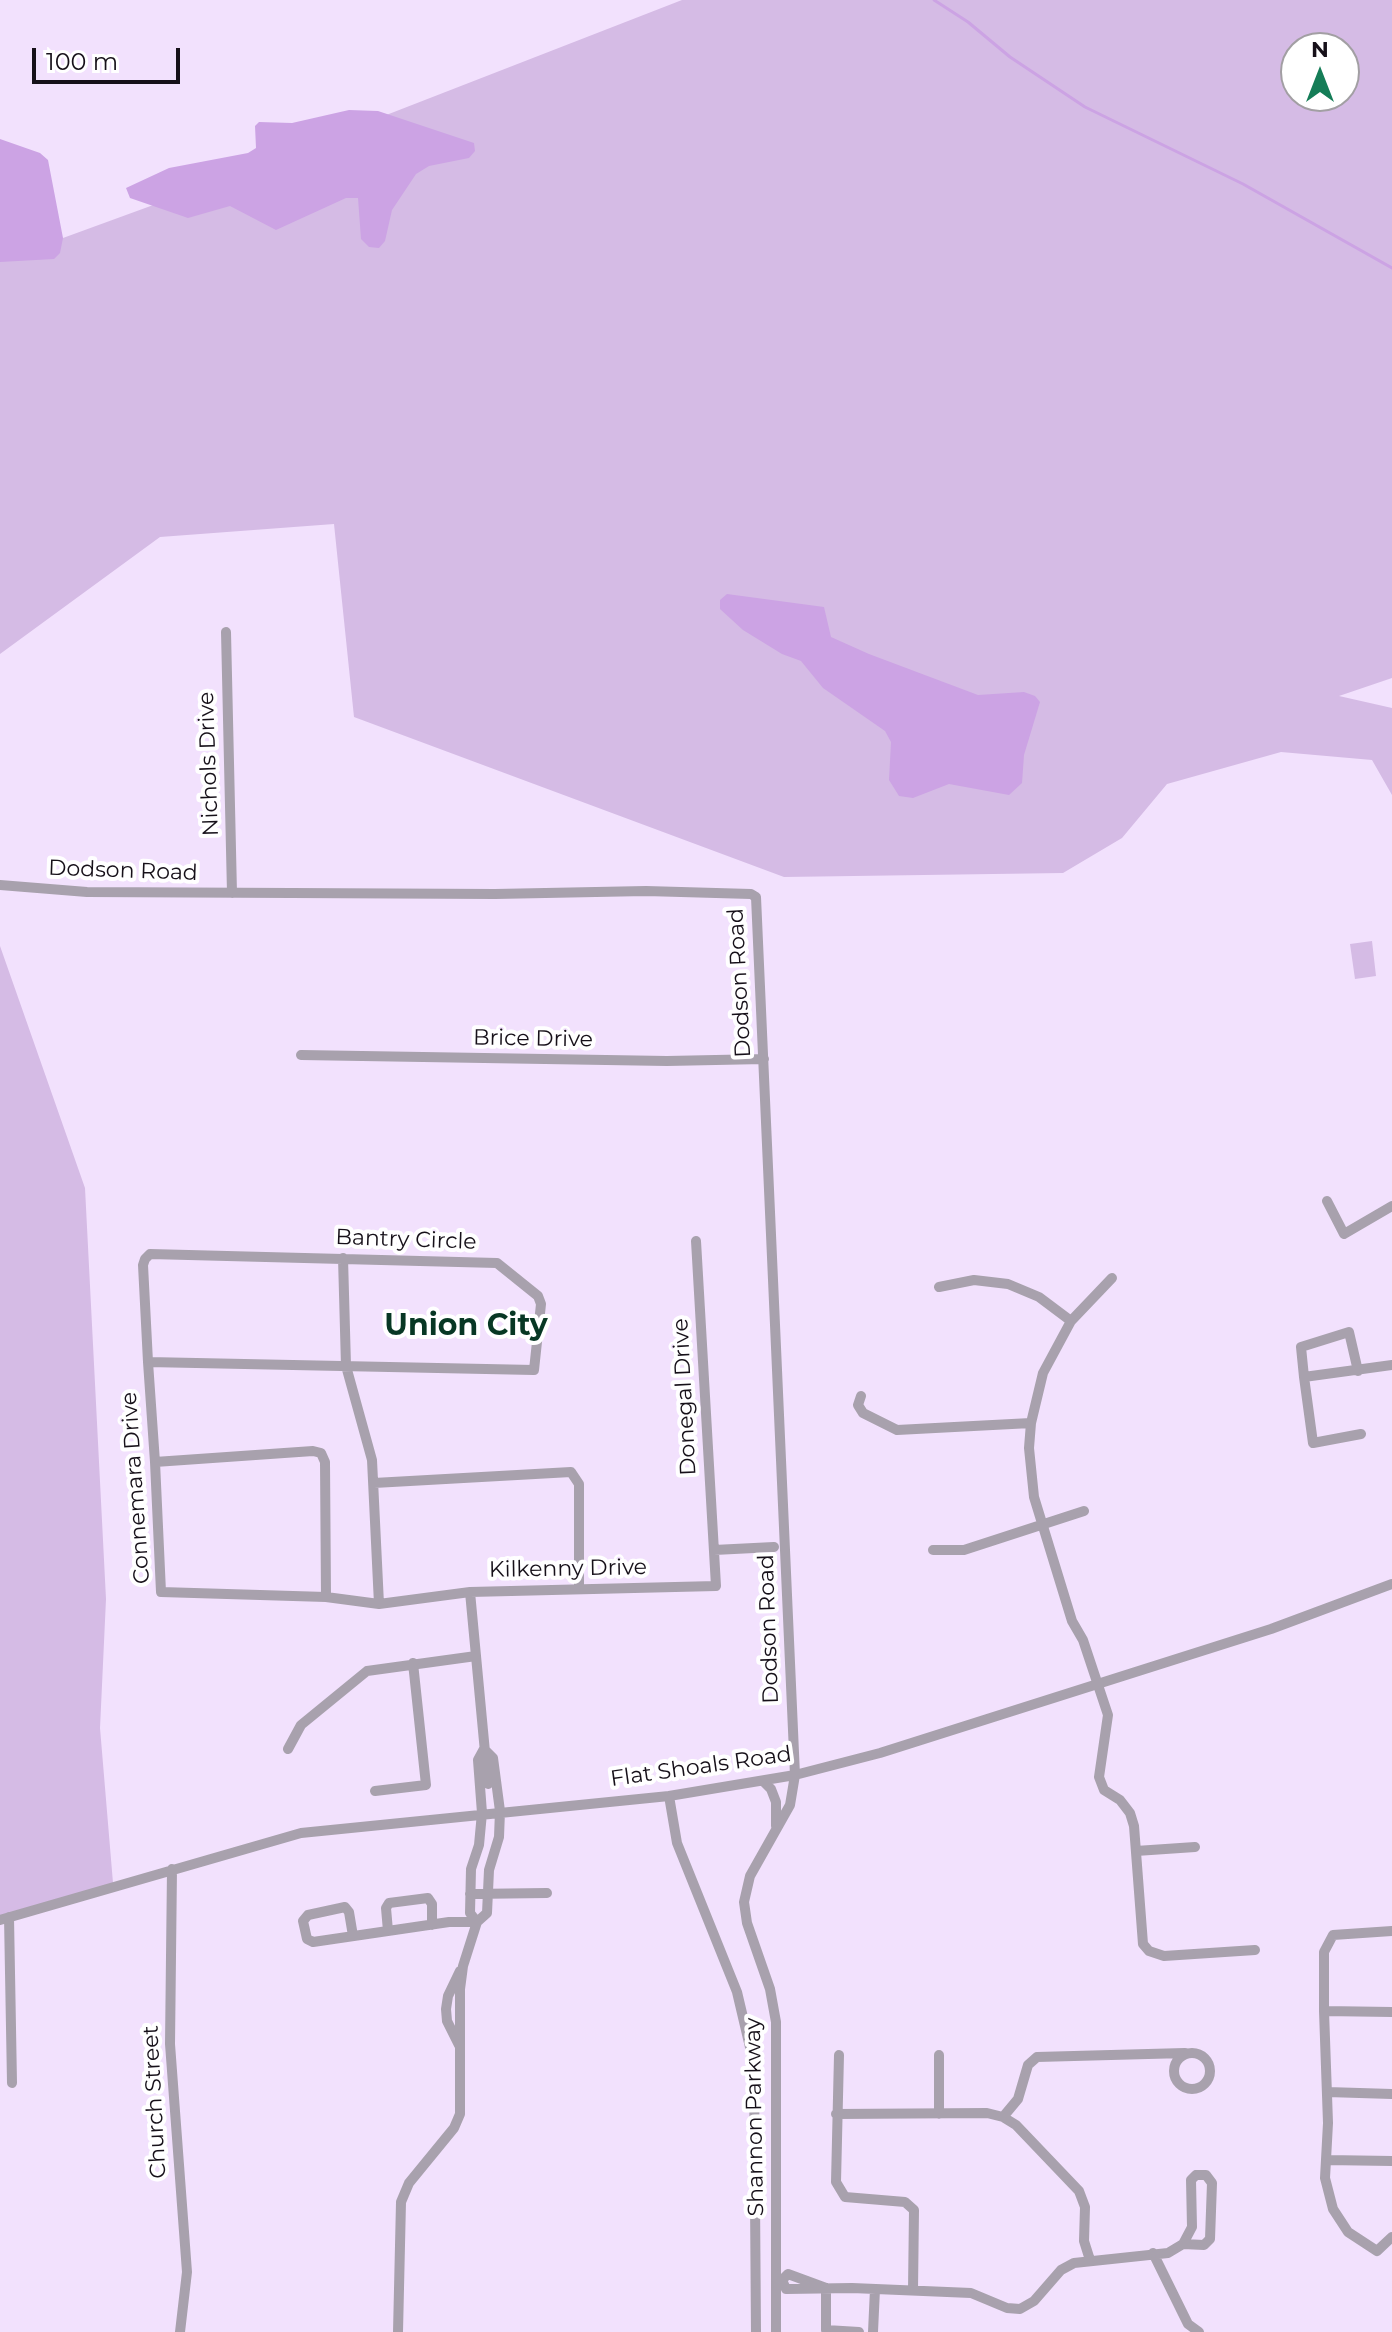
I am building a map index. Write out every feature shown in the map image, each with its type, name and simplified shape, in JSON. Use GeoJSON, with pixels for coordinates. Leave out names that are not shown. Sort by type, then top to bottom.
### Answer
{"type":"FeatureCollection","features":[{"type":"Feature","properties":{"kind":"street","name":"Nichols Drive"},"geometry":{"type":"LineString","coordinates":[[226,632],[232,893]]}},
{"type":"Feature","properties":{"kind":"street","name":"Dodson Road"},"geometry":{"type":"LineString","coordinates":[[0,885],[77,892],[646,891],[751,894],[759,903],[795,1775]]}},
{"type":"Feature","properties":{"kind":"street","name":"Brice Drive"},"geometry":{"type":"LineString","coordinates":[[301,1055],[667,1061],[764,1059]]}},
{"type":"Feature","properties":{"kind":"street"},"geometry":{"type":"LineString","coordinates":[[1327,1201],[1344,1234],[1392,1206]]}},
{"type":"Feature","properties":{"kind":"street","name":"Donegal Drive"},"geometry":{"type":"LineString","coordinates":[[696,1241],[714,1550]]}},
{"type":"Feature","properties":{"kind":"street","name":"Bantry Circle"},"geometry":{"type":"LineString","coordinates":[[150,1254],[497,1263],[541,1304],[534,1370],[148,1362],[143,1265],[150,1254]]}},
{"type":"Feature","properties":{"kind":"street"},"geometry":{"type":"LineString","coordinates":[[343,1258],[346,1366],[368,1438],[374,1483],[379,1604]]}},
{"type":"Feature","properties":{"kind":"street"},"geometry":{"type":"LineString","coordinates":[[1112,1278],[1071,1321],[1043,1373],[1031,1423],[1030,1475],[1072,1621],[1083,1640],[1108,1715],[1099,1777],[1104,1790],[1120,1800],[1130,1813],[1136,1851],[1140,1935],[1149,1951],[1164,1956],[1255,1950]]}},
{"type":"Feature","properties":{"kind":"street"},"geometry":{"type":"LineString","coordinates":[[939,1287],[974,1280],[1008,1284],[1039,1297],[1071,1321]]}},
{"type":"Feature","properties":{"kind":"street"},"geometry":{"type":"LineString","coordinates":[[1358,1371],[1349,1332],[1301,1347],[1313,1443],[1361,1434]]}},
{"type":"Feature","properties":{"kind":"street","name":"Connemara Drive"},"geometry":{"type":"LineString","coordinates":[[148,1362],[161,1592],[326,1597]]}},
{"type":"Feature","properties":{"kind":"street"},"geometry":{"type":"LineString","coordinates":[[1304,1377],[1392,1365]]}},
{"type":"Feature","properties":{"kind":"street"},"geometry":{"type":"LineString","coordinates":[[861,1396],[858,1405],[863,1413],[879,1424],[897,1430],[1031,1423]]}},
{"type":"Feature","properties":{"kind":"street"},"geometry":{"type":"LineString","coordinates":[[155,1462],[313,1451],[321,1453],[325,1462],[326,1597]]}},
{"type":"Feature","properties":{"kind":"street"},"geometry":{"type":"LineString","coordinates":[[374,1483],[571,1472],[579,1484],[579,1589]]}},
{"type":"Feature","properties":{"kind":"street"},"geometry":{"type":"LineString","coordinates":[[933,1550],[964,1550],[1084,1511]]}},
{"type":"Feature","properties":{"kind":"street"},"geometry":{"type":"LineString","coordinates":[[714,1550],[774,1547]]}},
{"type":"Feature","properties":{"kind":"street","name":"Kilkenny Drive"},"geometry":{"type":"LineString","coordinates":[[326,1597],[379,1604],[470,1592],[716,1586],[714,1550]]}},
{"type":"Feature","properties":{"kind":"street","name":"Flat Shoals Road"},"geometry":{"type":"LineString","coordinates":[[4,1919],[301,1833],[669,1796],[795,1775],[880,1753],[1271,1629],[1392,1584]]}},
{"type":"Feature","properties":{"kind":"street"},"geometry":{"type":"LineString","coordinates":[[398,2332],[401,2202],[409,2183],[454,2128],[460,2114],[463,1966],[477,1922],[487,1913],[489,1870],[499,1837],[500,1811],[478,1760],[484,1749],[470,1592]]}},
{"type":"Feature","properties":{"kind":"street"},"geometry":{"type":"LineString","coordinates":[[288,1749],[301,1725],[367,1671],[476,1656]]}},
{"type":"Feature","properties":{"kind":"street"},"geometry":{"type":"LineString","coordinates":[[375,1791],[426,1785],[413,1663]]}},
{"type":"Feature","properties":{"kind":"street","name":"Shannon Parkway"},"geometry":{"type":"LineString","coordinates":[[776,2332],[776,2022],[770,1989],[747,1923],[744,1902],[750,1876],[790,1805],[795,1775]]}},
{"type":"Feature","properties":{"kind":"street"},"geometry":{"type":"LineString","coordinates":[[763,1781],[771,1789],[776,1802],[776,1832]]}},
{"type":"Feature","properties":{"kind":"street"},"geometry":{"type":"LineString","coordinates":[[477,1922],[470,1913],[471,1869],[479,1845],[488,1784]]}},
{"type":"Feature","properties":{"kind":"street","name":"Shannon Parkway"},"geometry":{"type":"LineString","coordinates":[[669,1796],[677,1843],[737,1992],[754,2064],[756,2332]]}},
{"type":"Feature","properties":{"kind":"street"},"geometry":{"type":"LineString","coordinates":[[1136,1851],[1195,1847]]}},
{"type":"Feature","properties":{"kind":"street","name":"Church Street"},"geometry":{"type":"LineString","coordinates":[[172,1869],[170,2044],[177,2168],[187,2259],[180,2332]]}},
{"type":"Feature","properties":{"kind":"street"},"geometry":{"type":"LineString","coordinates":[[470,1894],[547,1893]]}},
{"type":"Feature","properties":{"kind":"street"},"geometry":{"type":"LineString","coordinates":[[388,1931],[386,1908],[389,1903],[428,1898],[432,1904],[432,1925]]}},
{"type":"Feature","properties":{"kind":"street"},"geometry":{"type":"LineString","coordinates":[[353,1936],[349,1912],[345,1907],[308,1915],[303,1921],[307,1939],[313,1942],[432,1925],[477,1922]]}},
{"type":"Feature","properties":{"kind":"street"},"geometry":{"type":"LineString","coordinates":[[4,1919],[12,2083]]}},
{"type":"Feature","properties":{"kind":"street"},"geometry":{"type":"LineString","coordinates":[[1392,1931],[1333,1935],[1324,1952],[1325,2178],[1333,2209],[1348,2232],[1377,2251],[1392,2237]]}},
{"type":"Feature","properties":{"kind":"street"},"geometry":{"type":"LineString","coordinates":[[1324,2011],[1392,2012]]}},
{"type":"Feature","properties":{"kind":"street"},"geometry":{"type":"LineString","coordinates":[[1003,2117],[1018,2099],[1028,2065],[1037,2057],[1185,2053]]}},
{"type":"Feature","properties":{"kind":"street"},"geometry":{"type":"LineString","coordinates":[[839,2055],[836,2182],[840,2192],[852,2199],[905,2202],[914,2210],[913,2290]]}},
{"type":"Feature","properties":{"kind":"street"},"geometry":{"type":"LineString","coordinates":[[939,2055],[939,2114]]}},
{"type":"Feature","properties":{"kind":"street"},"geometry":{"type":"LineString","coordinates":[[1327,2092],[1392,2094]]}},
{"type":"Feature","properties":{"kind":"street"},"geometry":{"type":"LineString","coordinates":[[836,2114],[1003,2117],[1016,2125],[1079,2191],[1085,2207],[1084,2241],[1090,2260]]}},
{"type":"Feature","properties":{"kind":"street"},"geometry":{"type":"LineString","coordinates":[[1326,2160],[1392,2161]]}},
{"type":"Feature","properties":{"kind":"street"},"geometry":{"type":"LineString","coordinates":[[859,2332],[826,2330],[826,2288],[971,2293],[1007,2308],[1020,2309],[1034,2301],[1061,2270],[1090,2260],[1168,2253],[1183,2244],[1192,2227],[1191,2180],[1196,2175],[1206,2175],[1212,2183],[1210,2239],[1204,2245],[1183,2244]]}},
{"type":"Feature","properties":{"kind":"street"},"geometry":{"type":"LineString","coordinates":[[1153,2253],[1188,2324],[1199,2332]]}},
{"type":"Feature","properties":{"kind":"street"},"geometry":{"type":"LineString","coordinates":[[873,2332],[875,2289]]}},
{"type":"Feature","properties":{"kind":"shaded area"},"geometry":{"type":"Polygon","coordinates":[[[682,0],[1392,0],[1392,678],[1339,696],[1392,708],[1392,795],[1372,760],[1281,752],[1167,784],[1122,838],[1063,873],[784,877],[354,717],[334,524],[160,537],[0,654],[0,261],[178,196],[682,0]]]}},
{"type":"Feature","properties":{"kind":"shaded area"},"geometry":{"type":"Polygon","coordinates":[[[349,110],[378,111],[474,143],[475,151],[469,158],[429,166],[416,174],[392,210],[385,241],[379,248],[369,247],[361,239],[358,198],[346,198],[276,230],[230,206],[188,218],[130,198],[126,188],[169,168],[248,153],[256,148],[255,126],[259,122],[292,123],[349,110]]]}},
{"type":"Feature","properties":{"kind":"shaded area"},"geometry":{"type":"Polygon","coordinates":[[[0,139],[40,153],[48,160],[63,238],[60,253],[54,259],[0,262],[0,139]]]}},
{"type":"Feature","properties":{"kind":"shaded area"},"geometry":{"type":"Polygon","coordinates":[[[727,594],[824,607],[831,637],[869,654],[978,695],[1024,692],[1035,696],[1040,702],[1024,755],[1022,783],[1009,795],[949,784],[913,798],[899,796],[889,780],[891,742],[885,731],[823,688],[801,661],[782,654],[743,630],[720,609],[720,600],[727,594]]]}},
{"type":"Feature","properties":{"kind":"shaded area"},"geometry":{"type":"Polygon","coordinates":[[[1372,941],[1376,976],[1355,979],[1350,944],[1372,941]]]}},
{"type":"Feature","properties":{"kind":"shaded area"},"geometry":{"type":"Polygon","coordinates":[[[0,946],[85,1188],[106,1599],[100,1728],[113,1883],[0,1919],[0,946]]]}},
{"type":"Feature","properties":{"kind":"waterway"},"geometry":{"type":"LineString","coordinates":[[934,0],[968,22],[1010,57],[1085,107],[1243,184],[1392,268]]}},
{"type":"Feature","properties":{"kind":"district","name":"Union City"},"geometry":{"type":"Point","coordinates":[466,1326]}}]}
